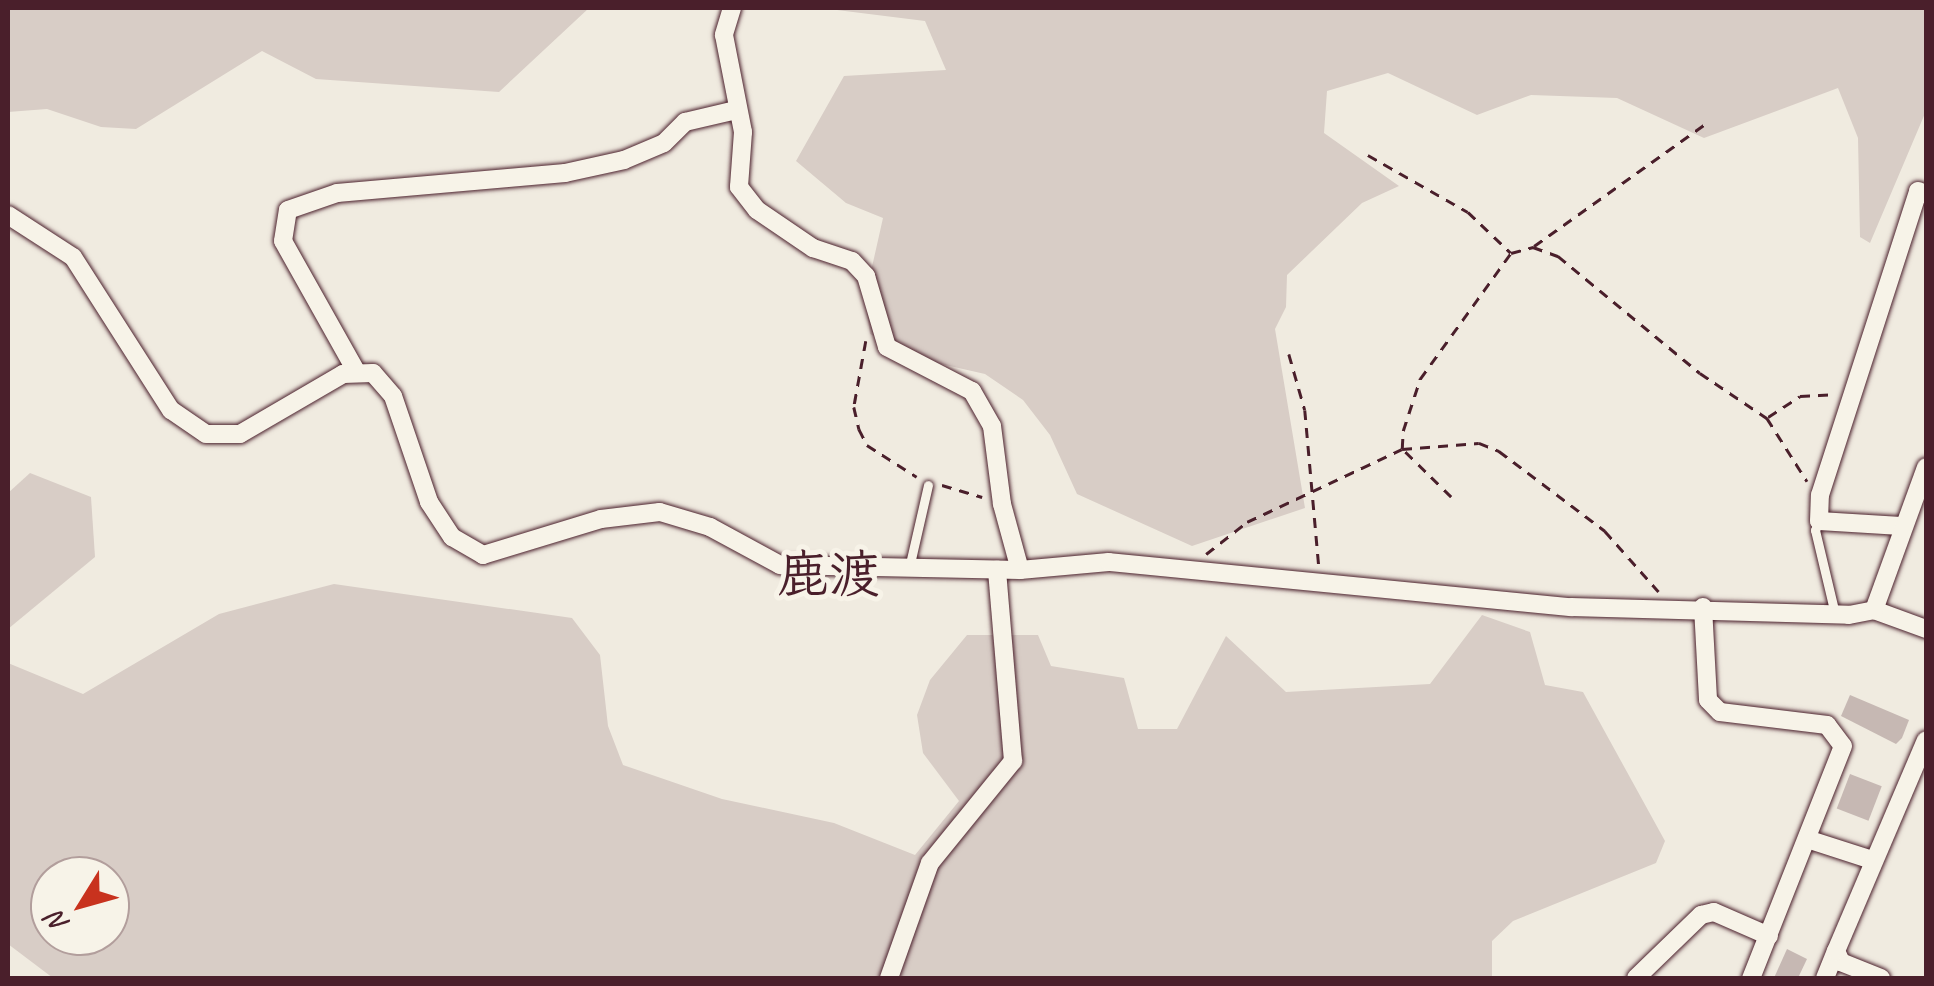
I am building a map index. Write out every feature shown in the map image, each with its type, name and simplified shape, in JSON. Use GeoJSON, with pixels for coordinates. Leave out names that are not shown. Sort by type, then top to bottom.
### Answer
{"type":"FeatureCollection","features":[{"type":"Feature","properties":{"kind":"street"},"geometry":{"type":"LineString","coordinates":[[732,8],[724,34],[743,132],[740,187],[747,200],[813,248],[852,261],[866,276],[876,326],[890,349],[972,391],[992,426],[1002,504],[1020,570]]}},
{"type":"Feature","properties":{"kind":"street"},"geometry":{"type":"LineString","coordinates":[[356,372],[283,241],[288,210],[337,193],[566,173],[624,160],[664,142],[685,122],[736,110]]}},
{"type":"Feature","properties":{"kind":"street"},"geometry":{"type":"LineString","coordinates":[[1902,526],[1819,521],[1848,396],[1918,192],[1926,194]]}},
{"type":"Feature","properties":{"kind":"street"},"geometry":{"type":"LineString","coordinates":[[8,215],[72,257],[171,410],[195,430],[240,434],[356,372],[372,373],[393,396],[428,502],[452,536],[483,554],[601,519],[660,512],[710,527],[766,562],[997,570],[1109,562],[1190,567],[1480,600],[1835,614],[1874,610],[1926,629]]}},
{"type":"Feature","properties":{"kind":"street"},"geometry":{"type":"LineString","coordinates":[[1874,610],[1926,466]]}},
{"type":"Feature","properties":{"kind":"street"},"geometry":{"type":"LineString","coordinates":[[889,978],[930,863],[1013,761],[997,570]]}},
{"type":"Feature","properties":{"kind":"street"},"geometry":{"type":"LineString","coordinates":[[1704,607],[1708,700],[1720,712],[1827,725],[1839,734],[1843,746],[1751,978]]}},
{"type":"Feature","properties":{"kind":"street"},"geometry":{"type":"LineString","coordinates":[[1825,978],[1926,740]]}},
{"type":"Feature","properties":{"kind":"street"},"geometry":{"type":"LineString","coordinates":[[1807,838],[1872,860]]}},
{"type":"Feature","properties":{"kind":"street"},"geometry":{"type":"LineString","coordinates":[[1636,978],[1701,915],[1714,912],[1769,936]]}},
{"type":"Feature","properties":{"kind":"street"},"geometry":{"type":"LineString","coordinates":[[1836,951],[1841,962],[1880,978]]}},
{"type":"Feature","properties":{"kind":"lane"},"geometry":{"type":"LineString","coordinates":[[910,568],[928,485]]}},
{"type":"Feature","properties":{"kind":"lane"},"geometry":{"type":"LineString","coordinates":[[1819,521],[1815,530],[1835,614]]}},
{"type":"Feature","properties":{"kind":"path"},"geometry":{"type":"LineString","coordinates":[[1402,449],[1420,380],[1511,253],[1533,247],[1708,122]]}},
{"type":"Feature","properties":{"kind":"path"},"geometry":{"type":"LineString","coordinates":[[1368,155],[1468,212],[1511,253]]}},
{"type":"Feature","properties":{"kind":"path"},"geometry":{"type":"LineString","coordinates":[[1533,247],[1558,256],[1700,373],[1767,418],[1804,471],[1819,521]]}},
{"type":"Feature","properties":{"kind":"path"},"geometry":{"type":"LineString","coordinates":[[890,349],[866,341],[854,407],[867,445],[928,485],[1002,504]]}},
{"type":"Feature","properties":{"kind":"path"},"geometry":{"type":"LineString","coordinates":[[1289,354],[1304,410],[1320,551],[1314,582]]}},
{"type":"Feature","properties":{"kind":"path"},"geometry":{"type":"LineString","coordinates":[[1767,418],[1800,396],[1848,396]]}},
{"type":"Feature","properties":{"kind":"path"},"geometry":{"type":"LineString","coordinates":[[1190,567],[1247,522],[1402,449],[1478,443],[1499,451],[1606,532],[1668,606]]}},
{"type":"Feature","properties":{"kind":"path"},"geometry":{"type":"LineString","coordinates":[[1402,449],[1451,497]]}},
{"type":"Feature","properties":{"kind":"shaded area"},"geometry":{"type":"Polygon","coordinates":[[[8,8],[589,8],[499,92],[316,79],[262,51],[136,129],[101,127],[47,109],[8,112],[8,8]]]}},
{"type":"Feature","properties":{"kind":"shaded area"},"geometry":{"type":"Polygon","coordinates":[[[821,8],[1926,8],[1926,111],[1870,243],[1860,237],[1858,138],[1838,88],[1704,138],[1617,98],[1531,95],[1477,115],[1388,73],[1327,91],[1324,133],[1399,186],[1362,203],[1287,275],[1286,307],[1275,329],[1305,508],[1192,546],[1077,494],[1050,435],[1023,400],[985,374],[919,359],[870,334],[865,298],[883,218],[846,203],[796,161],[844,76],[946,70],[925,21],[821,8]]]}},
{"type":"Feature","properties":{"kind":"shaded area"},"geometry":{"type":"Polygon","coordinates":[[[30,473],[91,497],[95,557],[8,629],[8,493],[30,473]]]}},
{"type":"Feature","properties":{"kind":"shaded area"},"geometry":{"type":"Polygon","coordinates":[[[334,584],[572,618],[600,655],[608,726],[623,765],[722,799],[834,823],[915,855],[959,801],[923,753],[917,715],[930,680],[967,635],[1038,635],[1051,666],[1124,678],[1138,729],[1177,729],[1226,636],[1286,692],[1430,684],[1482,615],[1530,632],[1545,685],[1583,692],[1665,841],[1656,863],[1513,921],[1492,941],[1492,978],[53,978],[8,944],[8,663],[83,694],[219,614],[334,584]]]}},
{"type":"Feature","properties":{"kind":"building"},"geometry":{"type":"Polygon","coordinates":[[[1850,695],[1909,720],[1902,738],[1896,744],[1841,716],[1850,695]]]}},
{"type":"Feature","properties":{"kind":"building"},"geometry":{"type":"Polygon","coordinates":[[[1850,774],[1882,786],[1868,821],[1837,809],[1850,774]]]}},
{"type":"Feature","properties":{"kind":"building"},"geometry":{"type":"Polygon","coordinates":[[[1787,949],[1807,959],[1798,978],[1774,978],[1787,949]]]}},
{"type":"Feature","properties":{"kind":"district","name":"鹿渡"},"geometry":{"type":"Point","coordinates":[829,576]}}]}
